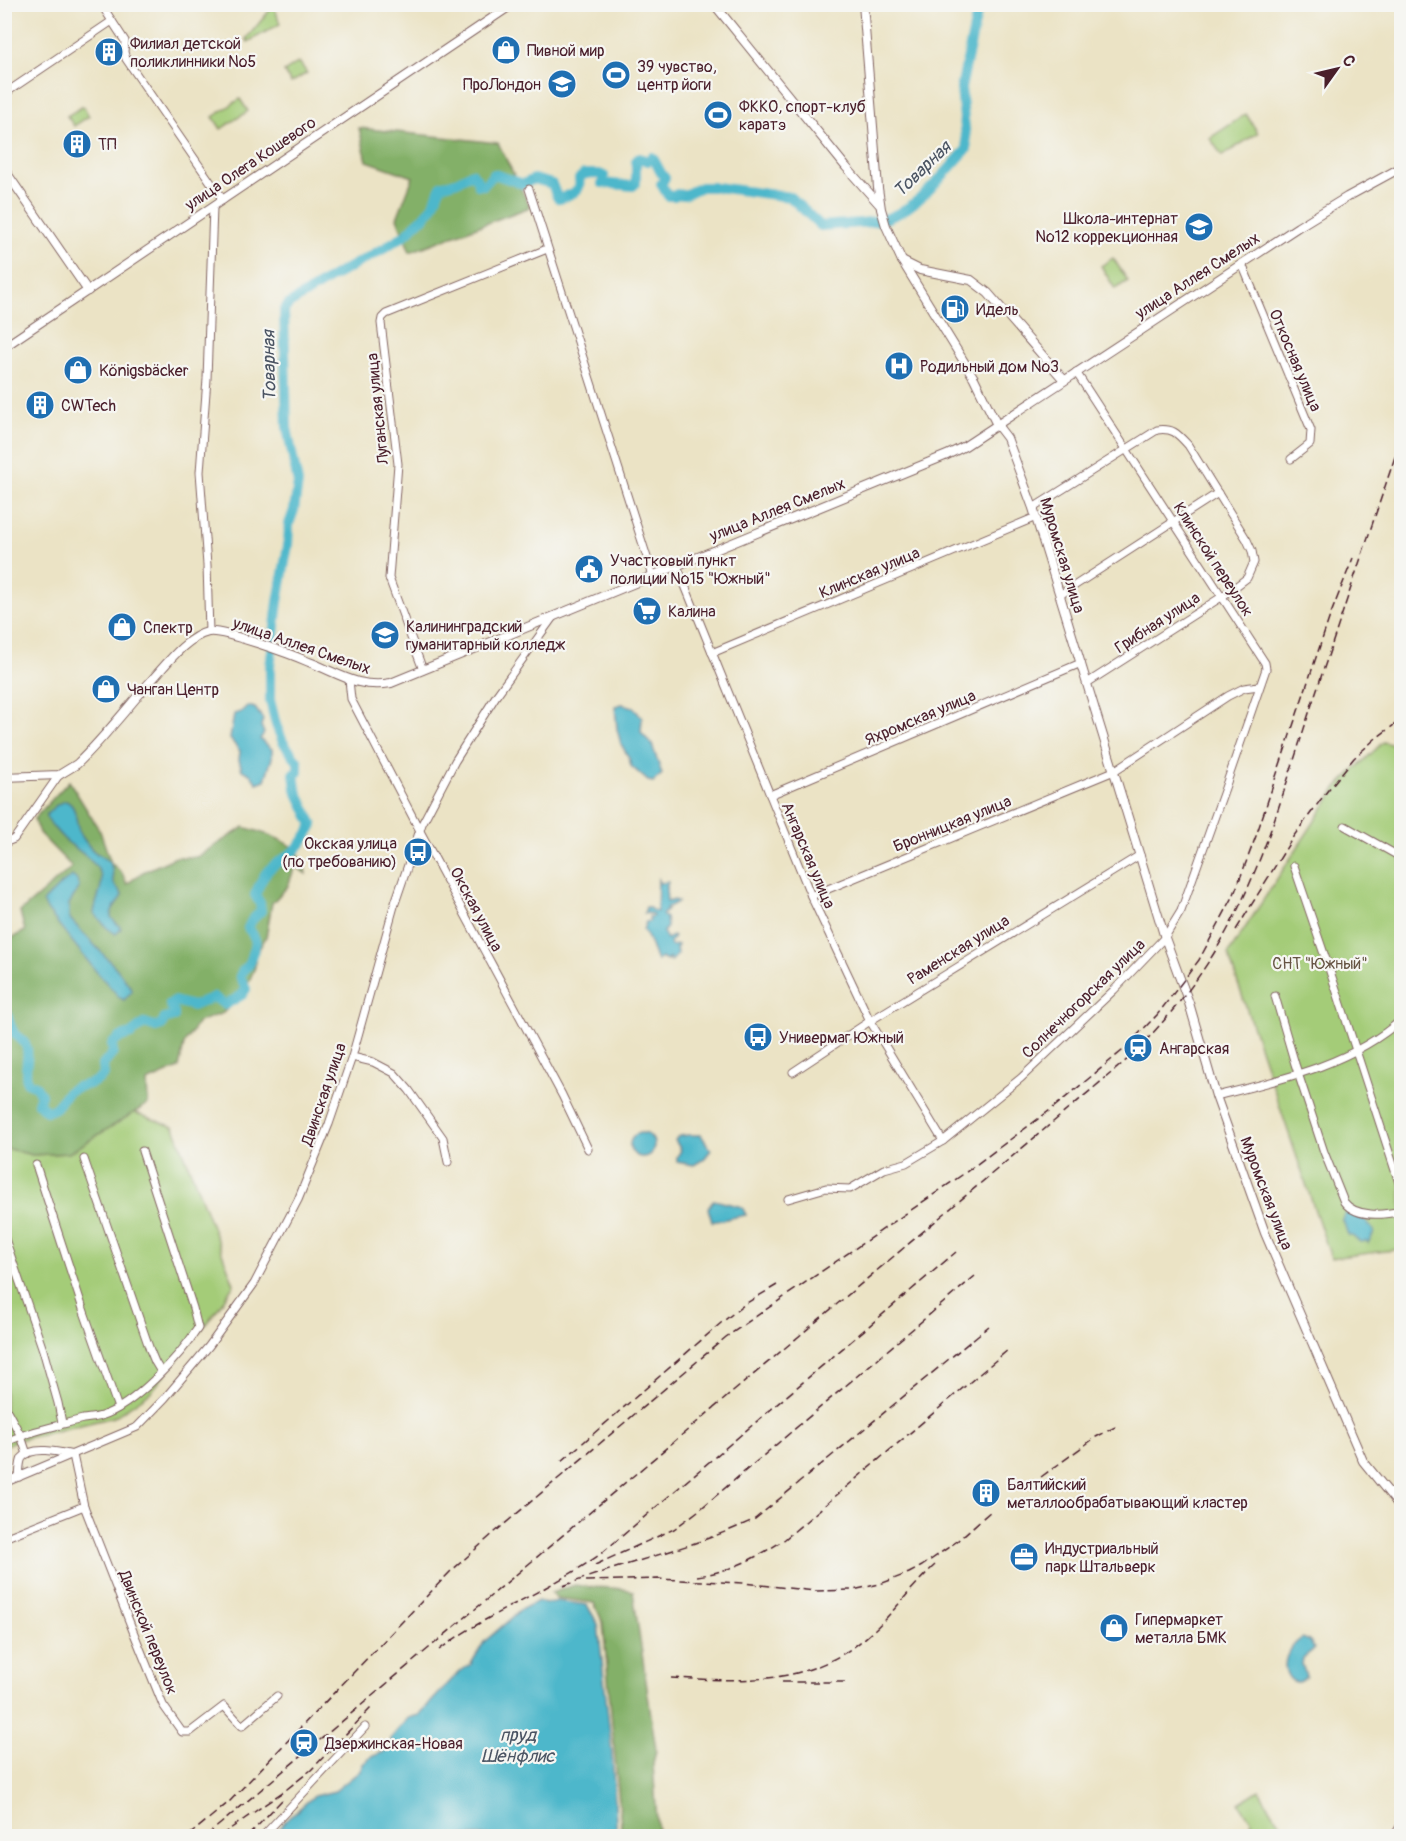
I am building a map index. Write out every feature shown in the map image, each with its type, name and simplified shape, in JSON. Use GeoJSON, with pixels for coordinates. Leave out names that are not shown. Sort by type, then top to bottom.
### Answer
{"type":"FeatureCollection","features":[{"type":"Feature","properties":{"kind":"main road","name":"улица Олега Кошевого"},"geometry":{"type":"LineString","coordinates":[[4,347],[513,4]]}},
{"type":"Feature","properties":{"kind":"main road"},"geometry":{"type":"LineString","coordinates":[[714,4],[880,207]]}},
{"type":"Feature","properties":{"kind":"main road","name":"Муромская улица"},"geometry":{"type":"LineString","coordinates":[[863,4],[876,175],[880,207],[886,226],[902,261],[974,378],[997,425],[1006,436],[1035,512],[1114,771]]}},
{"type":"Feature","properties":{"kind":"main road","name":"улица Аллея Смелых"},"geometry":{"type":"LineString","coordinates":[[59,775],[82,759],[176,652],[197,637],[209,632],[222,633],[273,649],[320,666],[349,680],[377,686],[391,683],[947,455],[965,446],[1331,206],[1401,167]]}},
{"type":"Feature","properties":{"kind":"main road"},"geometry":{"type":"LineString","coordinates":[[4,169],[88,291]]}},
{"type":"Feature","properties":{"kind":"main road"},"geometry":{"type":"LineString","coordinates":[[858,181],[865,182],[876,175]]}},
{"type":"Feature","properties":{"kind":"main road"},"geometry":{"type":"LineString","coordinates":[[902,261],[920,270],[971,280],[988,293],[1064,380]]}},
{"type":"Feature","properties":{"kind":"main road"},"geometry":{"type":"LineString","coordinates":[[915,281],[915,275],[920,270]]}},
{"type":"Feature","properties":{"kind":"main road"},"geometry":{"type":"LineString","coordinates":[[1114,771],[1140,855]]}},
{"type":"Feature","properties":{"kind":"main road"},"geometry":{"type":"LineString","coordinates":[[4,777],[59,775]]}},
{"type":"Feature","properties":{"kind":"main road","name":"Муромская улица"},"geometry":{"type":"LineString","coordinates":[[1140,855],[1165,937],[1189,1004],[1216,1096],[1265,1233],[1363,1461],[1401,1509]]}},
{"type":"Feature","properties":{"kind":"main road"},"geometry":{"type":"LineString","coordinates":[[1395,1836],[1401,1824]]}},
{"type":"Feature","properties":{"kind":"street"},"geometry":{"type":"LineString","coordinates":[[101,4],[125,41],[126,59],[223,200]]}},
{"type":"Feature","properties":{"kind":"street"},"geometry":{"type":"LineString","coordinates":[[4,94],[112,21]]}},
{"type":"Feature","properties":{"kind":"street"},"geometry":{"type":"LineString","coordinates":[[529,189],[653,576]]}},
{"type":"Feature","properties":{"kind":"street"},"geometry":{"type":"LineString","coordinates":[[209,632],[200,472],[207,379],[213,207]]}},
{"type":"Feature","properties":{"kind":"street","name":"Луганская улица"},"geometry":{"type":"LineString","coordinates":[[423,670],[389,578],[399,464],[382,318],[386,314],[547,249]]}},
{"type":"Feature","properties":{"kind":"street","name":"Откосная улица"},"geometry":{"type":"LineString","coordinates":[[1242,264],[1311,430],[1310,444],[1291,459]]}},
{"type":"Feature","properties":{"kind":"street","name":"Клинской переулок"},"geometry":{"type":"LineString","coordinates":[[1076,372],[1266,663],[1259,687]]}},
{"type":"Feature","properties":{"kind":"street"},"geometry":{"type":"LineString","coordinates":[[1035,512],[1126,449],[1157,430],[1168,428],[1179,434],[1188,445],[1218,493],[1060,595]]}},
{"type":"Feature","properties":{"kind":"street","name":"Грибная улица"},"geometry":{"type":"LineString","coordinates":[[1087,683],[1223,596],[1247,578],[1254,562],[1252,551],[1218,493]]}},
{"type":"Feature","properties":{"kind":"street","name":"Клинская улица"},"geometry":{"type":"LineString","coordinates":[[712,653],[1035,512]]}},
{"type":"Feature","properties":{"kind":"street","name":"Ангарская улица"},"geometry":{"type":"LineString","coordinates":[[677,566],[811,896],[870,1021],[943,1141]]}},
{"type":"Feature","properties":{"kind":"street","name":"Двинская улица"},"geometry":{"type":"LineString","coordinates":[[4,1483],[137,1427],[209,1346],[254,1284],[298,1200],[329,1124],[352,1057],[394,906],[420,831],[454,761],[496,696],[553,617]]}},
{"type":"Feature","properties":{"kind":"street","name":"Яхромская улица"},"geometry":{"type":"LineString","coordinates":[[770,795],[1081,663]]}},
{"type":"Feature","properties":{"kind":"street","name":"Окская улица"},"geometry":{"type":"LineString","coordinates":[[349,680],[351,699],[562,1095],[588,1149]]}},
{"type":"Feature","properties":{"kind":"street"},"geometry":{"type":"LineString","coordinates":[[1114,771],[1228,696],[1244,688],[1259,687]]}},
{"type":"Feature","properties":{"kind":"street","name":"Солнечногорская улица"},"geometry":{"type":"LineString","coordinates":[[788,1199],[826,1188],[850,1189],[884,1169],[906,1164],[943,1141],[1021,1078],[1114,990],[1165,937],[1180,911],[1226,788],[1259,687]]}},
{"type":"Feature","properties":{"kind":"street","name":"Бронницкая улица"},"geometry":{"type":"LineString","coordinates":[[811,896],[1114,771]]}},
{"type":"Feature","properties":{"kind":"street","name":"улица Аллея Смелых"},"geometry":{"type":"LineString","coordinates":[[4,843],[14,839],[59,775]]}},
{"type":"Feature","properties":{"kind":"street"},"geometry":{"type":"LineString","coordinates":[[1345,826],[1401,858]]}},
{"type":"Feature","properties":{"kind":"street","name":"Раменская улица"},"geometry":{"type":"LineString","coordinates":[[793,1072],[870,1021],[1140,855]]}},
{"type":"Feature","properties":{"kind":"street"},"geometry":{"type":"LineString","coordinates":[[1294,866],[1401,1192]]}},
{"type":"Feature","properties":{"kind":"street"},"geometry":{"type":"LineString","coordinates":[[1275,996],[1324,1152],[1346,1204],[1350,1209],[1375,1215],[1401,1210]]}},
{"type":"Feature","properties":{"kind":"street"},"geometry":{"type":"LineString","coordinates":[[1216,1096],[1280,1080],[1356,1051],[1376,1040],[1401,1019]]}},
{"type":"Feature","properties":{"kind":"street"},"geometry":{"type":"LineString","coordinates":[[352,1057],[373,1062],[394,1073],[419,1103],[443,1138],[448,1162]]}},
{"type":"Feature","properties":{"kind":"street"},"geometry":{"type":"LineString","coordinates":[[4,1443],[48,1427],[102,1416],[118,1408],[142,1392],[184,1348],[198,1328],[142,1151]]}},
{"type":"Feature","properties":{"kind":"street"},"geometry":{"type":"LineString","coordinates":[[84,1159],[150,1350],[161,1372]]}},
{"type":"Feature","properties":{"kind":"street"},"geometry":{"type":"LineString","coordinates":[[36,1165],[118,1408]]}},
{"type":"Feature","properties":{"kind":"street"},"geometry":{"type":"LineString","coordinates":[[4,1236],[43,1350],[58,1403],[62,1423],[60,1425]]}},
{"type":"Feature","properties":{"kind":"street"},"geometry":{"type":"LineString","coordinates":[[4,1405],[21,1436],[27,1454]]}},
{"type":"Feature","properties":{"kind":"street"},"geometry":{"type":"LineString","coordinates":[[19,1477],[20,1463],[27,1454],[48,1450],[73,1455]]}},
{"type":"Feature","properties":{"kind":"street","name":"Двинской переулок"},"geometry":{"type":"LineString","coordinates":[[73,1455],[84,1506],[132,1631],[163,1705],[182,1732],[190,1732],[225,1706],[242,1726],[277,1696]]}},
{"type":"Feature","properties":{"kind":"street"},"geometry":{"type":"LineString","coordinates":[[4,1538],[84,1506]]}},
{"type":"Feature","properties":{"kind":"street"},"geometry":{"type":"LineString","coordinates":[[263,1836],[364,1727]]}},
{"type":"Feature","properties":{"kind":"green space"},"geometry":{"type":"Polygon","coordinates":[[[274,5],[280,24],[248,42],[246,39],[274,5]]]}},
{"type":"Feature","properties":{"kind":"green space"},"geometry":{"type":"Polygon","coordinates":[[[299,62],[307,73],[291,83],[284,72],[299,62]]]}},
{"type":"Feature","properties":{"kind":"green space"},"geometry":{"type":"Polygon","coordinates":[[[240,99],[248,111],[221,129],[213,117],[240,99]]]}},
{"type":"Feature","properties":{"kind":"green space"},"geometry":{"type":"Polygon","coordinates":[[[83,106],[89,116],[74,126],[67,116],[83,106]]]}},
{"type":"Feature","properties":{"kind":"green space"},"geometry":{"type":"Polygon","coordinates":[[[1246,114],[1258,133],[1222,156],[1210,138],[1246,114]]]}},
{"type":"Feature","properties":{"kind":"green space"},"geometry":{"type":"Polygon","coordinates":[[[359,128],[498,143],[530,207],[410,252],[397,218],[413,177],[367,161],[359,128]]]}},
{"type":"Feature","properties":{"kind":"green space"},"geometry":{"type":"Polygon","coordinates":[[[1113,258],[1128,281],[1115,289],[1101,266],[1113,258]]]}},
{"type":"Feature","properties":{"kind":"green space","name":"СНТ \"Южный\""},"geometry":{"type":"Polygon","coordinates":[[[1383,742],[1401,747],[1401,1249],[1331,1258],[1228,954],[1337,787],[1383,742]]]}},
{"type":"Feature","properties":{"kind":"green space"},"geometry":{"type":"Polygon","coordinates":[[[69,781],[100,831],[111,863],[122,873],[127,884],[143,872],[176,857],[197,857],[244,827],[274,837],[292,847],[303,863],[306,874],[295,866],[288,886],[272,903],[266,937],[255,956],[255,967],[241,994],[223,1013],[198,1022],[184,1044],[179,1068],[147,1082],[148,1104],[69,1153],[32,1155],[5,1148],[4,942],[25,931],[20,912],[72,867],[39,833],[34,819],[69,781]]]}},
{"type":"Feature","properties":{"kind":"green space"},"geometry":{"type":"Polygon","coordinates":[[[133,1112],[174,1127],[234,1284],[217,1310],[151,1392],[114,1417],[14,1441],[5,1447],[5,1148],[32,1155],[69,1153],[133,1112]]]}},
{"type":"Feature","properties":{"kind":"green space"},"geometry":{"type":"Polygon","coordinates":[[[575,1585],[633,1591],[656,1750],[653,1764],[658,1836],[622,1836],[603,1623],[594,1603],[557,1598],[551,1593],[575,1585]]]}},
{"type":"Feature","properties":{"kind":"green space"},"geometry":{"type":"Polygon","coordinates":[[[1259,1790],[1283,1829],[1272,1836],[1264,1832],[1258,1836],[1239,1803],[1259,1790]]]}},
{"type":"Feature","properties":{"kind":"water"},"geometry":{"type":"Polygon","coordinates":[[[622,704],[633,707],[642,718],[641,732],[652,745],[662,774],[653,782],[648,781],[631,766],[621,744],[615,706],[622,704]]]}},
{"type":"Feature","properties":{"kind":"water"},"geometry":{"type":"Polygon","coordinates":[[[247,706],[255,708],[263,719],[261,726],[264,733],[260,739],[272,749],[272,758],[265,780],[257,783],[250,774],[242,770],[239,760],[240,751],[230,739],[234,714],[241,712],[247,706]]]}},
{"type":"Feature","properties":{"kind":"water"},"geometry":{"type":"Polygon","coordinates":[[[66,801],[75,811],[81,835],[94,851],[110,864],[114,884],[121,892],[122,895],[111,914],[121,929],[116,934],[107,928],[94,913],[101,885],[99,871],[91,861],[64,839],[46,817],[54,807],[66,801]]]}},
{"type":"Feature","properties":{"kind":"water"},"geometry":{"type":"Polygon","coordinates":[[[72,876],[77,880],[79,888],[69,904],[69,916],[132,989],[124,1000],[95,970],[43,902],[72,876]]]}},
{"type":"Feature","properties":{"kind":"water"},"geometry":{"type":"Polygon","coordinates":[[[658,877],[659,883],[668,882],[667,902],[675,900],[678,902],[666,908],[667,910],[662,915],[666,918],[667,927],[663,932],[667,939],[674,937],[670,942],[671,946],[678,945],[676,949],[678,954],[671,961],[669,958],[667,961],[661,958],[657,961],[643,930],[646,922],[650,921],[649,917],[653,916],[644,913],[646,907],[657,912],[658,877]]]}},
{"type":"Feature","properties":{"kind":"water"},"geometry":{"type":"Polygon","coordinates":[[[642,1133],[647,1134],[653,1140],[653,1150],[647,1156],[642,1157],[637,1156],[631,1150],[630,1145],[631,1140],[637,1134],[642,1133]]]}},
{"type":"Feature","properties":{"kind":"water"},"geometry":{"type":"Polygon","coordinates":[[[701,1135],[711,1150],[704,1159],[694,1165],[677,1162],[681,1150],[675,1140],[679,1136],[701,1135]]]}},
{"type":"Feature","properties":{"kind":"water"},"geometry":{"type":"Polygon","coordinates":[[[714,1200],[742,1207],[746,1215],[712,1222],[708,1208],[714,1200]]]}},
{"type":"Feature","properties":{"kind":"water"},"geometry":{"type":"Polygon","coordinates":[[[1347,1213],[1362,1217],[1374,1231],[1368,1243],[1367,1241],[1360,1242],[1349,1236],[1342,1219],[1347,1213]]]}},
{"type":"Feature","properties":{"kind":"water","name":"пруд Шёнфлис"},"geometry":{"type":"Polygon","coordinates":[[[538,1601],[545,1604],[557,1601],[587,1605],[598,1624],[612,1753],[617,1836],[275,1836],[285,1821],[314,1796],[335,1791],[360,1771],[363,1764],[371,1757],[391,1749],[391,1738],[408,1718],[419,1715],[458,1673],[471,1664],[484,1642],[522,1609],[538,1601]]]}},
{"type":"Feature","properties":{"kind":"water"},"geometry":{"type":"Polygon","coordinates":[[[1302,1638],[1310,1641],[1314,1649],[1303,1658],[1302,1664],[1306,1676],[1296,1682],[1290,1679],[1285,1666],[1292,1647],[1302,1638]]]}},
{"type":"Feature","properties":{"kind":"waterway","name":"Товарная"},"geometry":{"type":"LineString","coordinates":[[4,1009],[13,1031],[26,1046],[27,1082],[36,1086],[41,1095],[38,1103],[46,1111],[54,1109],[72,1089],[94,1082],[104,1075],[103,1065],[113,1053],[112,1044],[121,1037],[131,1034],[145,1023],[156,1027],[162,1025],[165,1018],[174,1017],[170,1004],[174,1001],[193,1006],[214,997],[225,1005],[242,995],[246,989],[240,976],[249,965],[256,943],[248,928],[261,911],[260,903],[255,895],[266,873],[297,848],[313,825],[296,789],[294,774],[298,772],[298,762],[283,742],[270,700],[270,667],[278,602],[288,545],[289,524],[294,510],[298,483],[287,428],[284,310],[289,304],[405,235],[431,209],[442,185],[458,181],[472,173],[478,185],[484,185],[494,174],[523,184],[534,179],[552,184],[560,199],[579,188],[579,179],[584,174],[604,176],[602,183],[633,186],[636,183],[636,161],[639,158],[648,161],[652,157],[665,178],[661,184],[668,196],[684,195],[701,187],[716,187],[790,197],[821,226],[870,222],[891,217],[916,202],[967,149],[961,88],[979,4]]}},
{"type":"Feature","properties":{"kind":"railway"},"geometry":{"type":"LineString","coordinates":[[206,1836],[1129,1058],[1158,1028],[1209,961],[1230,925],[1255,872],[1276,816],[1402,436]]}},
{"type":"Feature","properties":{"kind":"railway"},"geometry":{"type":"LineString","coordinates":[[188,1836],[229,1802],[450,1572],[495,1532],[726,1337],[962,1175],[1053,1108],[1122,1051],[1157,1015],[1199,960],[1233,897],[1256,836],[1330,616],[1353,558]]}},
{"type":"Feature","properties":{"kind":"railway"},"geometry":{"type":"LineString","coordinates":[[1236,930],[1293,837],[1328,790],[1354,758],[1402,719]]}},
{"type":"Feature","properties":{"kind":"railway"},"geometry":{"type":"LineString","coordinates":[[439,1650],[479,1624],[602,1553],[956,1252]]}},
{"type":"Feature","properties":{"kind":"railway"},"geometry":{"type":"LineString","coordinates":[[595,1565],[674,1529],[698,1511],[975,1276]]}},
{"type":"Feature","properties":{"kind":"railway"},"geometry":{"type":"LineString","coordinates":[[562,1461],[721,1323],[745,1304],[777,1285]]}},
{"type":"Feature","properties":{"kind":"railway"},"geometry":{"type":"LineString","coordinates":[[563,1586],[684,1547],[755,1519],[989,1326]]}},
{"type":"Feature","properties":{"kind":"railway"},"geometry":{"type":"LineString","coordinates":[[697,1576],[743,1563],[785,1539],[1009,1349]]}},
{"type":"Feature","properties":{"kind":"railway"},"geometry":{"type":"LineString","coordinates":[[1041,1477],[1096,1437],[1117,1426]]}},
{"type":"Feature","properties":{"kind":"railway"},"geometry":{"type":"LineString","coordinates":[[586,1581],[658,1579],[743,1583],[816,1591],[853,1590],[880,1584],[922,1566],[956,1542],[992,1510]]}},
{"type":"Feature","properties":{"kind":"railway"},"geometry":{"type":"LineString","coordinates":[[671,1678],[726,1680],[777,1677],[802,1672],[826,1663],[849,1650],[872,1632],[935,1565]]}},
{"type":"Feature","properties":{"kind":"railway"},"geometry":{"type":"LineString","coordinates":[[782,1682],[845,1682]]}},
{"type":"Feature","properties":{"kind":"railway"},"geometry":{"type":"LineString","coordinates":[[220,1836],[311,1770],[371,1708]]}},
{"type":"Feature","properties":{"kind":"railway"},"geometry":{"type":"LineString","coordinates":[[248,1836],[282,1800]]}},
{"type":"Feature","properties":{"kind":"place","name":"Пивной мир"},"geometry":{"type":"Point","coordinates":[506,50]}},
{"type":"Feature","properties":{"kind":"place","name":"Филиал детской поликлинники №5"},"geometry":{"type":"Point","coordinates":[109,52]}},
{"type":"Feature","properties":{"kind":"place","name":"39 чувство, центр йоги"},"geometry":{"type":"Point","coordinates":[616,75]}},
{"type":"Feature","properties":{"kind":"place","name":"ПроЛондон"},"geometry":{"type":"Point","coordinates":[562,84]}},
{"type":"Feature","properties":{"kind":"place","name":"ФККО, спорт-клуб каратэ"},"geometry":{"type":"Point","coordinates":[718,115]}},
{"type":"Feature","properties":{"kind":"place","name":"ТП"},"geometry":{"type":"Point","coordinates":[77,144]}},
{"type":"Feature","properties":{"kind":"place","name":"Школа-интернат №12 коррекционная"},"geometry":{"type":"Point","coordinates":[1199,227]}},
{"type":"Feature","properties":{"kind":"place","name":"Идель"},"geometry":{"type":"Point","coordinates":[955,309]}},
{"type":"Feature","properties":{"kind":"place","name":"Родильный дом №3"},"geometry":{"type":"Point","coordinates":[899,366]}},
{"type":"Feature","properties":{"kind":"place","name":"Königsbäcker"},"geometry":{"type":"Point","coordinates":[78,370]}},
{"type":"Feature","properties":{"kind":"place","name":"CWTech"},"geometry":{"type":"Point","coordinates":[40,405]}},
{"type":"Feature","properties":{"kind":"place","name":"Участковый пункт полиции №15 \"Южный\""},"geometry":{"type":"Point","coordinates":[589,569]}},
{"type":"Feature","properties":{"kind":"place","name":"Калина"},"geometry":{"type":"Point","coordinates":[647,611]}},
{"type":"Feature","properties":{"kind":"place","name":"Спектр"},"geometry":{"type":"Point","coordinates":[122,627]}},
{"type":"Feature","properties":{"kind":"place","name":"Калининградский гуманитарный колледж"},"geometry":{"type":"Point","coordinates":[385,635]}},
{"type":"Feature","properties":{"kind":"place","name":"Чанган Центр"},"geometry":{"type":"Point","coordinates":[106,689]}},
{"type":"Feature","properties":{"kind":"place","name":"Окская улица (по требованию)"},"geometry":{"type":"Point","coordinates":[418,852]}},
{"type":"Feature","properties":{"kind":"place","name":"Универмаг Южный"},"geometry":{"type":"Point","coordinates":[758,1037]}},
{"type":"Feature","properties":{"kind":"place","name":"Ангарская"},"geometry":{"type":"Point","coordinates":[1138,1048]}},
{"type":"Feature","properties":{"kind":"place","name":"Балтийский металлообрабатывающий кластер"},"geometry":{"type":"Point","coordinates":[986,1493]}},
{"type":"Feature","properties":{"kind":"place","name":"Индустриальный парк Штальверк"},"geometry":{"type":"Point","coordinates":[1024,1557]}},
{"type":"Feature","properties":{"kind":"place","name":"Гипермаркет металла БМК"},"geometry":{"type":"Point","coordinates":[1114,1628]}},
{"type":"Feature","properties":{"kind":"place","name":"Дзержинская-Новая"},"geometry":{"type":"Point","coordinates":[304,1743]}}]}
